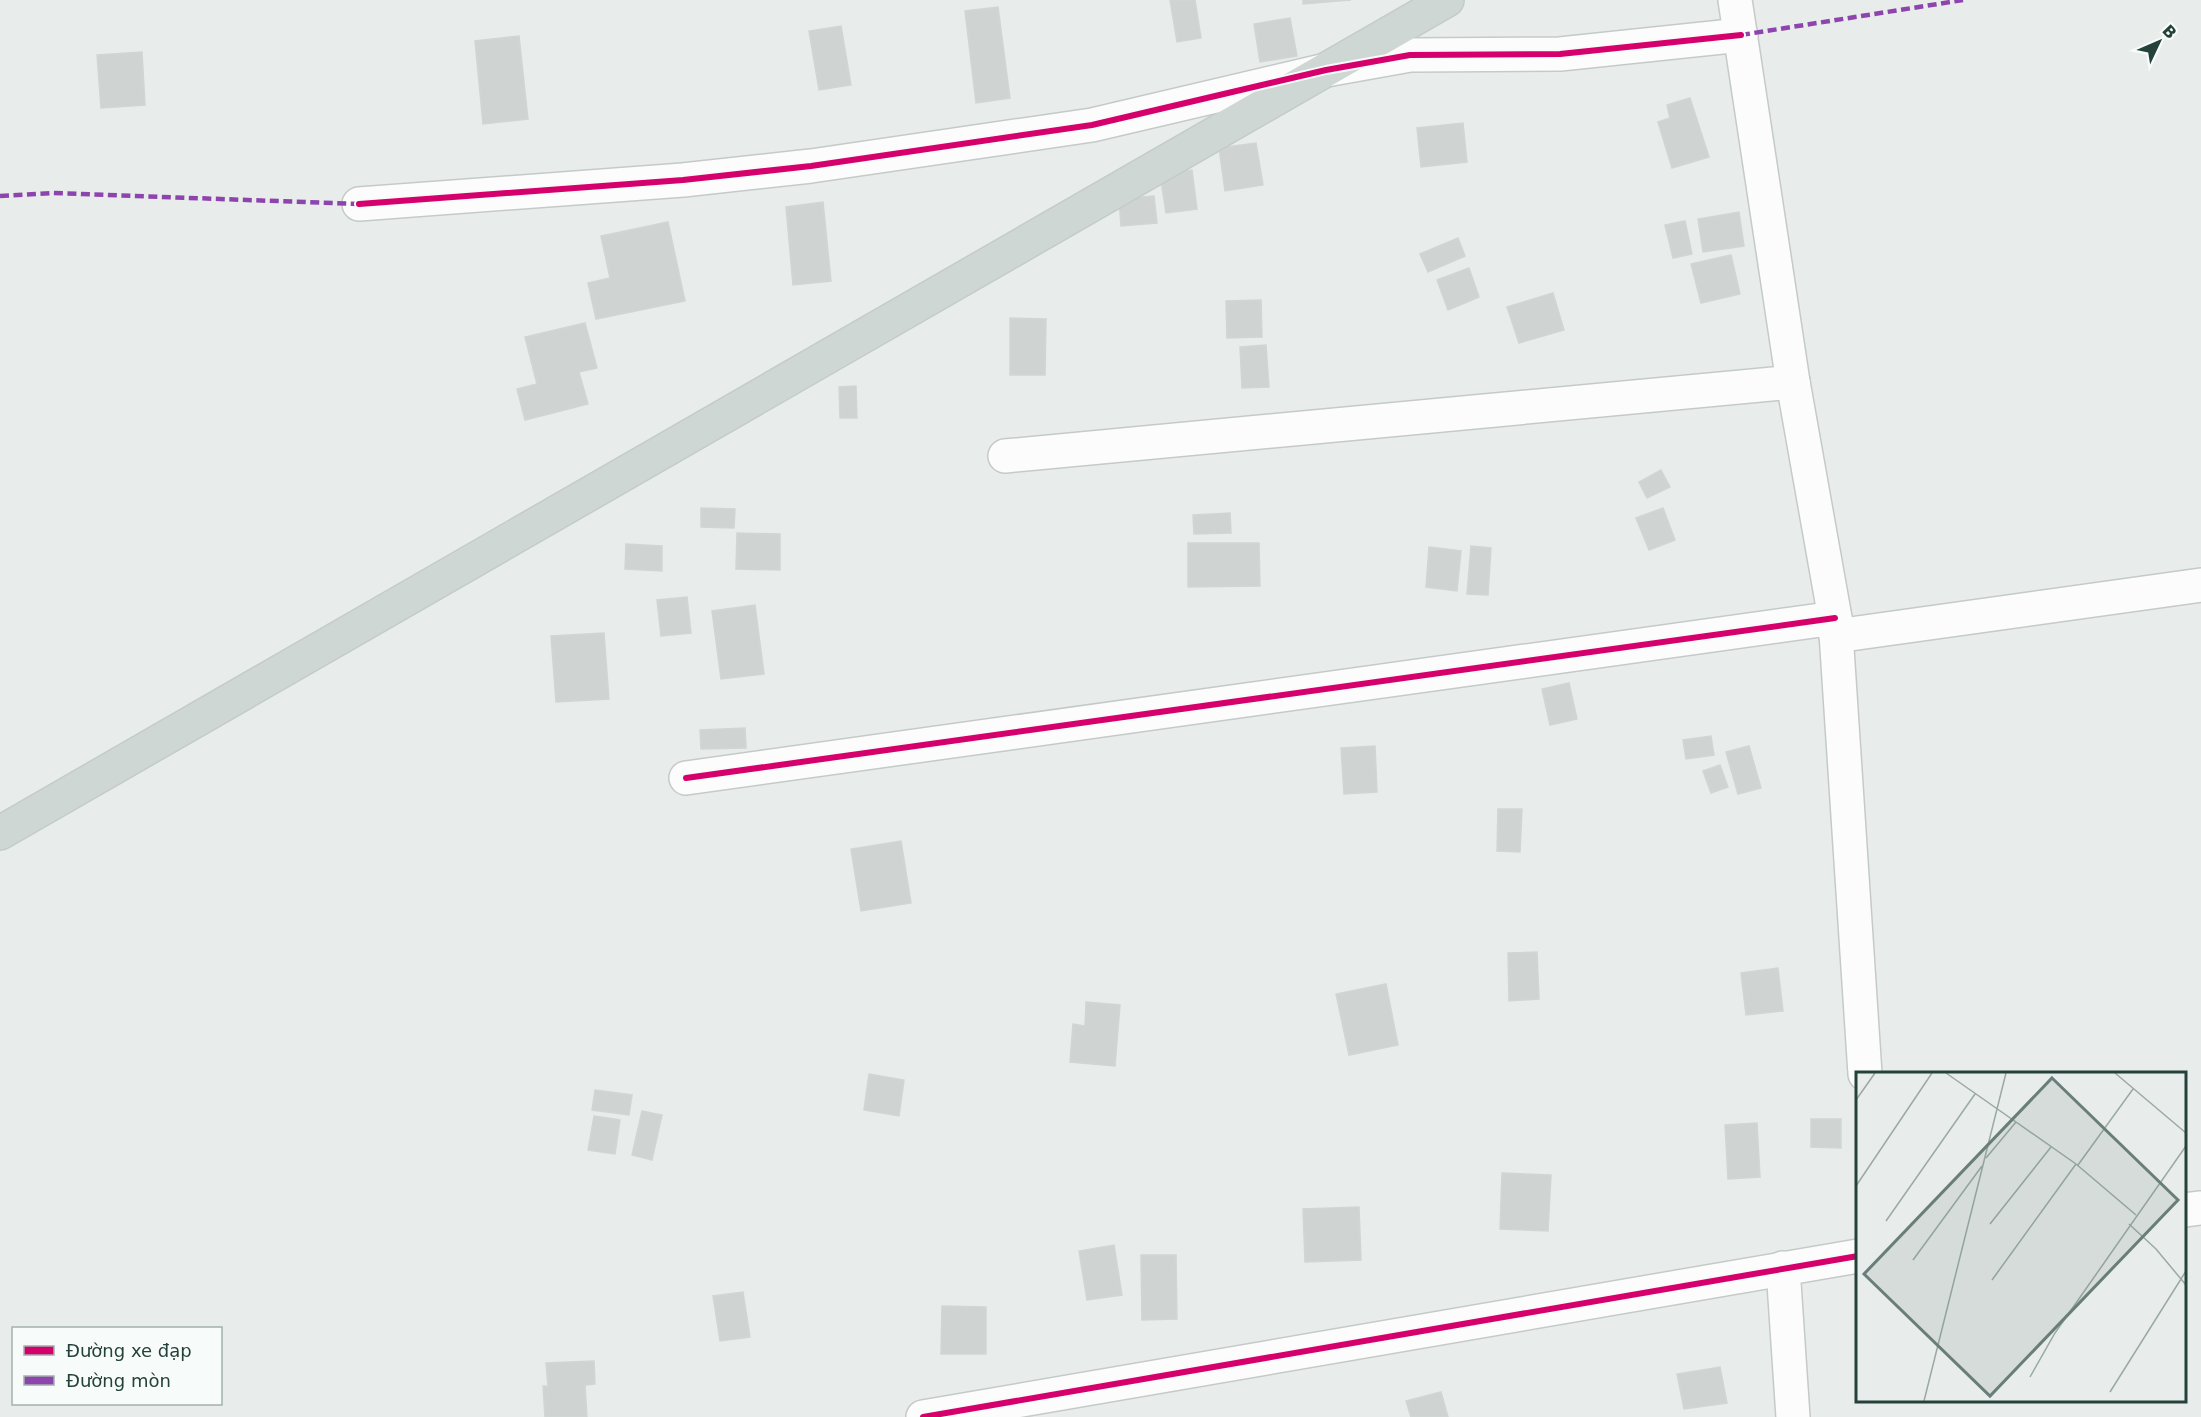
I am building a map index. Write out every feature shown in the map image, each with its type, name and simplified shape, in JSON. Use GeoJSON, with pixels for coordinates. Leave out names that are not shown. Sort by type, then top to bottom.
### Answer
{"type":"FeatureCollection","features":[{"type":"Feature","properties":{"kind":"main road"},"geometry":{"type":"LineString","coordinates":[[0,833],[1448,0]]}},
{"type":"Feature","properties":{"kind":"street"},"geometry":{"type":"LineString","coordinates":[[1735,0],[1793,382],[1836,627],[1864,1072]]}},
{"type":"Feature","properties":{"kind":"street"},"geometry":{"type":"LineString","coordinates":[[359,204],[684,180],[811,166],[1092,125],[1326,70],[1410,55],[1560,54],[1741,35]]}},
{"type":"Feature","properties":{"kind":"street"},"geometry":{"type":"LineString","coordinates":[[1005,456],[1793,382]]}},
{"type":"Feature","properties":{"kind":"street"},"geometry":{"type":"LineString","coordinates":[[686,778],[1836,627],[2201,585]]}},
{"type":"Feature","properties":{"kind":"street"},"geometry":{"type":"LineString","coordinates":[[2186,1210],[2201,1208]]}},
{"type":"Feature","properties":{"kind":"street"},"geometry":{"type":"LineString","coordinates":[[923,1417],[1856,1256]]}},
{"type":"Feature","properties":{"kind":"street"},"geometry":{"type":"LineString","coordinates":[[1783,1268],[1793,1417]]}},
{"type":"Feature","properties":{"kind":"building"},"geometry":{"type":"Polygon","coordinates":[[[1170,0],[1195,0],[1201,38],[1177,42],[1170,0]]]}},
{"type":"Feature","properties":{"kind":"building"},"geometry":{"type":"Polygon","coordinates":[[[1303,0],[1351,0],[1303,4],[1303,0]]]}},
{"type":"Feature","properties":{"kind":"building"},"geometry":{"type":"Polygon","coordinates":[[[998,7],[1010,98],[976,103],[965,11],[998,7]]]}},
{"type":"Feature","properties":{"kind":"building"},"geometry":{"type":"Polygon","coordinates":[[[1290,18],[1297,56],[1260,62],[1254,24],[1290,18]]]}},
{"type":"Feature","properties":{"kind":"building"},"geometry":{"type":"Polygon","coordinates":[[[841,26],[851,85],[819,90],[809,31],[841,26]]]}},
{"type":"Feature","properties":{"kind":"building"},"geometry":{"type":"Polygon","coordinates":[[[519,36],[528,119],[483,124],[475,41],[519,36]]]}},
{"type":"Feature","properties":{"kind":"building"},"geometry":{"type":"Polygon","coordinates":[[[142,52],[145,105],[101,108],[97,55],[142,52]]]}},
{"type":"Feature","properties":{"kind":"building"},"geometry":{"type":"Polygon","coordinates":[[[1690,98],[1709,157],[1672,168],[1658,122],[1670,118],[1667,105],[1690,98]]]}},
{"type":"Feature","properties":{"kind":"building"},"geometry":{"type":"Polygon","coordinates":[[[1463,123],[1467,162],[1421,167],[1417,128],[1463,123]]]}},
{"type":"Feature","properties":{"kind":"building"},"geometry":{"type":"Polygon","coordinates":[[[1256,143],[1263,185],[1225,191],[1219,148],[1256,143]]]}},
{"type":"Feature","properties":{"kind":"building"},"geometry":{"type":"Polygon","coordinates":[[[1192,170],[1197,209],[1166,213],[1160,174],[1192,170]]]}},
{"type":"Feature","properties":{"kind":"building"},"geometry":{"type":"Polygon","coordinates":[[[1154,196],[1157,223],[1121,226],[1119,199],[1154,196]]]}},
{"type":"Feature","properties":{"kind":"building"},"geometry":{"type":"Polygon","coordinates":[[[823,202],[831,281],[793,285],[786,207],[823,202]]]}},
{"type":"Feature","properties":{"kind":"building"},"geometry":{"type":"Polygon","coordinates":[[[1739,212],[1744,246],[1703,252],[1698,219],[1739,212]]]}},
{"type":"Feature","properties":{"kind":"building"},"geometry":{"type":"Polygon","coordinates":[[[1685,221],[1692,254],[1673,258],[1665,225],[1685,221]]]}},
{"type":"Feature","properties":{"kind":"building"},"geometry":{"type":"Polygon","coordinates":[[[668,222],[685,301],[596,319],[588,283],[610,278],[601,236],[668,222]]]}},
{"type":"Feature","properties":{"kind":"building"},"geometry":{"type":"Polygon","coordinates":[[[1458,238],[1465,256],[1428,272],[1420,254],[1458,238]]]}},
{"type":"Feature","properties":{"kind":"building"},"geometry":{"type":"Polygon","coordinates":[[[1731,255],[1740,294],[1701,303],[1691,264],[1731,255]]]}},
{"type":"Feature","properties":{"kind":"building"},"geometry":{"type":"Polygon","coordinates":[[[1469,268],[1479,297],[1448,310],[1437,280],[1469,268]]]}},
{"type":"Feature","properties":{"kind":"building"},"geometry":{"type":"Polygon","coordinates":[[[1553,293],[1564,330],[1519,343],[1507,307],[1553,293]]]}},
{"type":"Feature","properties":{"kind":"building"},"geometry":{"type":"Polygon","coordinates":[[[1261,300],[1262,337],[1227,338],[1226,301],[1261,300]]]}},
{"type":"Feature","properties":{"kind":"building"},"geometry":{"type":"Polygon","coordinates":[[[1010,318],[1046,319],[1045,375],[1010,375],[1010,318]]]}},
{"type":"Feature","properties":{"kind":"building"},"geometry":{"type":"Polygon","coordinates":[[[585,323],[597,368],[579,372],[588,404],[525,420],[517,389],[537,384],[525,337],[585,323]]]}},
{"type":"Feature","properties":{"kind":"building"},"geometry":{"type":"Polygon","coordinates":[[[1266,345],[1269,387],[1242,388],[1240,347],[1266,345]]]}},
{"type":"Feature","properties":{"kind":"building"},"geometry":{"type":"Polygon","coordinates":[[[856,386],[857,418],[840,418],[839,387],[856,386]]]}},
{"type":"Feature","properties":{"kind":"building"},"geometry":{"type":"Polygon","coordinates":[[[1661,470],[1670,487],[1647,498],[1639,482],[1661,470]]]}},
{"type":"Feature","properties":{"kind":"building"},"geometry":{"type":"Polygon","coordinates":[[[701,508],[735,509],[734,528],[701,527],[701,508]]]}},
{"type":"Feature","properties":{"kind":"building"},"geometry":{"type":"Polygon","coordinates":[[[1663,508],[1675,540],[1649,550],[1636,518],[1663,508]]]}},
{"type":"Feature","properties":{"kind":"building"},"geometry":{"type":"Polygon","coordinates":[[[1230,513],[1231,533],[1194,534],[1193,515],[1230,513]]]}},
{"type":"Feature","properties":{"kind":"building"},"geometry":{"type":"Polygon","coordinates":[[[737,533],[780,534],[780,570],[736,569],[737,533]]]}},
{"type":"Feature","properties":{"kind":"building"},"geometry":{"type":"Polygon","coordinates":[[[1188,543],[1259,543],[1260,586],[1188,587],[1188,543]]]}},
{"type":"Feature","properties":{"kind":"building"},"geometry":{"type":"Polygon","coordinates":[[[626,544],[662,546],[662,571],[625,569],[626,544]]]}},
{"type":"Feature","properties":{"kind":"building"},"geometry":{"type":"Polygon","coordinates":[[[1471,546],[1491,548],[1488,595],[1467,594],[1471,546]]]}},
{"type":"Feature","properties":{"kind":"building"},"geometry":{"type":"Polygon","coordinates":[[[1429,547],[1461,551],[1457,591],[1426,587],[1429,547]]]}},
{"type":"Feature","properties":{"kind":"building"},"geometry":{"type":"Polygon","coordinates":[[[687,597],[691,633],[661,636],[657,600],[687,597]]]}},
{"type":"Feature","properties":{"kind":"building"},"geometry":{"type":"Polygon","coordinates":[[[755,605],[764,674],[721,679],[712,611],[755,605]]]}},
{"type":"Feature","properties":{"kind":"building"},"geometry":{"type":"Polygon","coordinates":[[[604,633],[609,699],[556,702],[551,636],[604,633]]]}},
{"type":"Feature","properties":{"kind":"building"},"geometry":{"type":"Polygon","coordinates":[[[1569,683],[1577,719],[1550,725],[1542,689],[1569,683]]]}},
{"type":"Feature","properties":{"kind":"building"},"geometry":{"type":"Polygon","coordinates":[[[745,728],[746,748],[701,749],[700,730],[745,728]]]}},
{"type":"Feature","properties":{"kind":"building"},"geometry":{"type":"Polygon","coordinates":[[[1711,736],[1714,755],[1686,759],[1683,740],[1711,736]]]}},
{"type":"Feature","properties":{"kind":"building"},"geometry":{"type":"Polygon","coordinates":[[[1375,746],[1377,792],[1344,794],[1341,748],[1375,746]]]}},
{"type":"Feature","properties":{"kind":"building"},"geometry":{"type":"Polygon","coordinates":[[[1749,746],[1761,788],[1738,794],[1726,752],[1749,746]]]}},
{"type":"Feature","properties":{"kind":"building"},"geometry":{"type":"Polygon","coordinates":[[[1720,765],[1728,787],[1711,793],[1703,771],[1720,765]]]}},
{"type":"Feature","properties":{"kind":"building"},"geometry":{"type":"Polygon","coordinates":[[[1498,809],[1522,809],[1520,852],[1497,851],[1498,809]]]}},
{"type":"Feature","properties":{"kind":"building"},"geometry":{"type":"Polygon","coordinates":[[[901,841],[911,903],[861,911],[851,849],[901,841]]]}},
{"type":"Feature","properties":{"kind":"building"},"geometry":{"type":"Polygon","coordinates":[[[1537,952],[1539,999],[1509,1001],[1508,953],[1537,952]]]}},
{"type":"Feature","properties":{"kind":"building"},"geometry":{"type":"Polygon","coordinates":[[[1778,968],[1783,1011],[1746,1015],[1741,973],[1778,968]]]}},
{"type":"Feature","properties":{"kind":"building"},"geometry":{"type":"Polygon","coordinates":[[[1386,984],[1398,1045],[1349,1055],[1336,994],[1386,984]]]}},
{"type":"Feature","properties":{"kind":"building"},"geometry":{"type":"Polygon","coordinates":[[[1086,1002],[1120,1005],[1115,1066],[1070,1062],[1073,1024],[1085,1026],[1086,1002]]]}},
{"type":"Feature","properties":{"kind":"building"},"geometry":{"type":"Polygon","coordinates":[[[869,1074],[904,1080],[899,1116],[864,1110],[869,1074]]]}},
{"type":"Feature","properties":{"kind":"building"},"geometry":{"type":"Polygon","coordinates":[[[595,1090],[632,1095],[629,1115],[592,1110],[595,1090]]]}},
{"type":"Feature","properties":{"kind":"building"},"geometry":{"type":"Polygon","coordinates":[[[642,1111],[662,1115],[652,1160],[632,1155],[642,1111]]]}},
{"type":"Feature","properties":{"kind":"building"},"geometry":{"type":"Polygon","coordinates":[[[594,1116],[620,1120],[615,1154],[588,1150],[594,1116]]]}},
{"type":"Feature","properties":{"kind":"building"},"geometry":{"type":"Polygon","coordinates":[[[1811,1119],[1841,1119],[1841,1148],[1811,1147],[1811,1119]]]}},
{"type":"Feature","properties":{"kind":"building"},"geometry":{"type":"Polygon","coordinates":[[[1757,1123],[1760,1177],[1728,1179],[1725,1125],[1757,1123]]]}},
{"type":"Feature","properties":{"kind":"building"},"geometry":{"type":"Polygon","coordinates":[[[1502,1173],[1551,1175],[1548,1231],[1500,1229],[1502,1173]]]}},
{"type":"Feature","properties":{"kind":"building"},"geometry":{"type":"Polygon","coordinates":[[[1359,1207],[1361,1260],[1305,1262],[1303,1209],[1359,1207]]]}},
{"type":"Feature","properties":{"kind":"building"},"geometry":{"type":"Polygon","coordinates":[[[1114,1245],[1122,1295],[1087,1300],[1079,1251],[1114,1245]]]}},
{"type":"Feature","properties":{"kind":"building"},"geometry":{"type":"Polygon","coordinates":[[[1141,1255],[1176,1255],[1177,1319],[1142,1320],[1141,1255]]]}},
{"type":"Feature","properties":{"kind":"building"},"geometry":{"type":"Polygon","coordinates":[[[743,1292],[750,1337],[720,1341],[713,1296],[743,1292]]]}},
{"type":"Feature","properties":{"kind":"building"},"geometry":{"type":"Polygon","coordinates":[[[942,1306],[986,1307],[986,1354],[941,1354],[942,1306]]]}},
{"type":"Feature","properties":{"kind":"building"},"geometry":{"type":"Polygon","coordinates":[[[594,1361],[595,1384],[585,1385],[587,1417],[545,1417],[543,1386],[548,1386],[546,1363],[594,1361]]]}},
{"type":"Feature","properties":{"kind":"building"},"geometry":{"type":"Polygon","coordinates":[[[1720,1367],[1727,1403],[1684,1409],[1677,1374],[1720,1367]]]}},
{"type":"Feature","properties":{"kind":"building"},"geometry":{"type":"Polygon","coordinates":[[[1441,1392],[1448,1417],[1411,1417],[1406,1401],[1441,1392]]]}},
{"type":"Feature","properties":{"kind":"marked path"},"geometry":{"type":"LineString","coordinates":[[1741,35],[1963,0]]}},
{"type":"Feature","properties":{"kind":"marked path"},"geometry":{"type":"LineString","coordinates":[[0,196],[53,193],[359,204]]}},
{"type":"Feature","properties":{"kind":"cycle path"},"geometry":{"type":"LineString","coordinates":[[359,204],[683,180],[811,166],[1092,125],[1326,70],[1410,55],[1560,54],[1741,35]]}},
{"type":"Feature","properties":{"kind":"cycle path"},"geometry":{"type":"LineString","coordinates":[[686,778],[1835,618]]}},
{"type":"Feature","properties":{"kind":"cycle path"},"geometry":{"type":"LineString","coordinates":[[923,1417],[1856,1256]]}}]}
